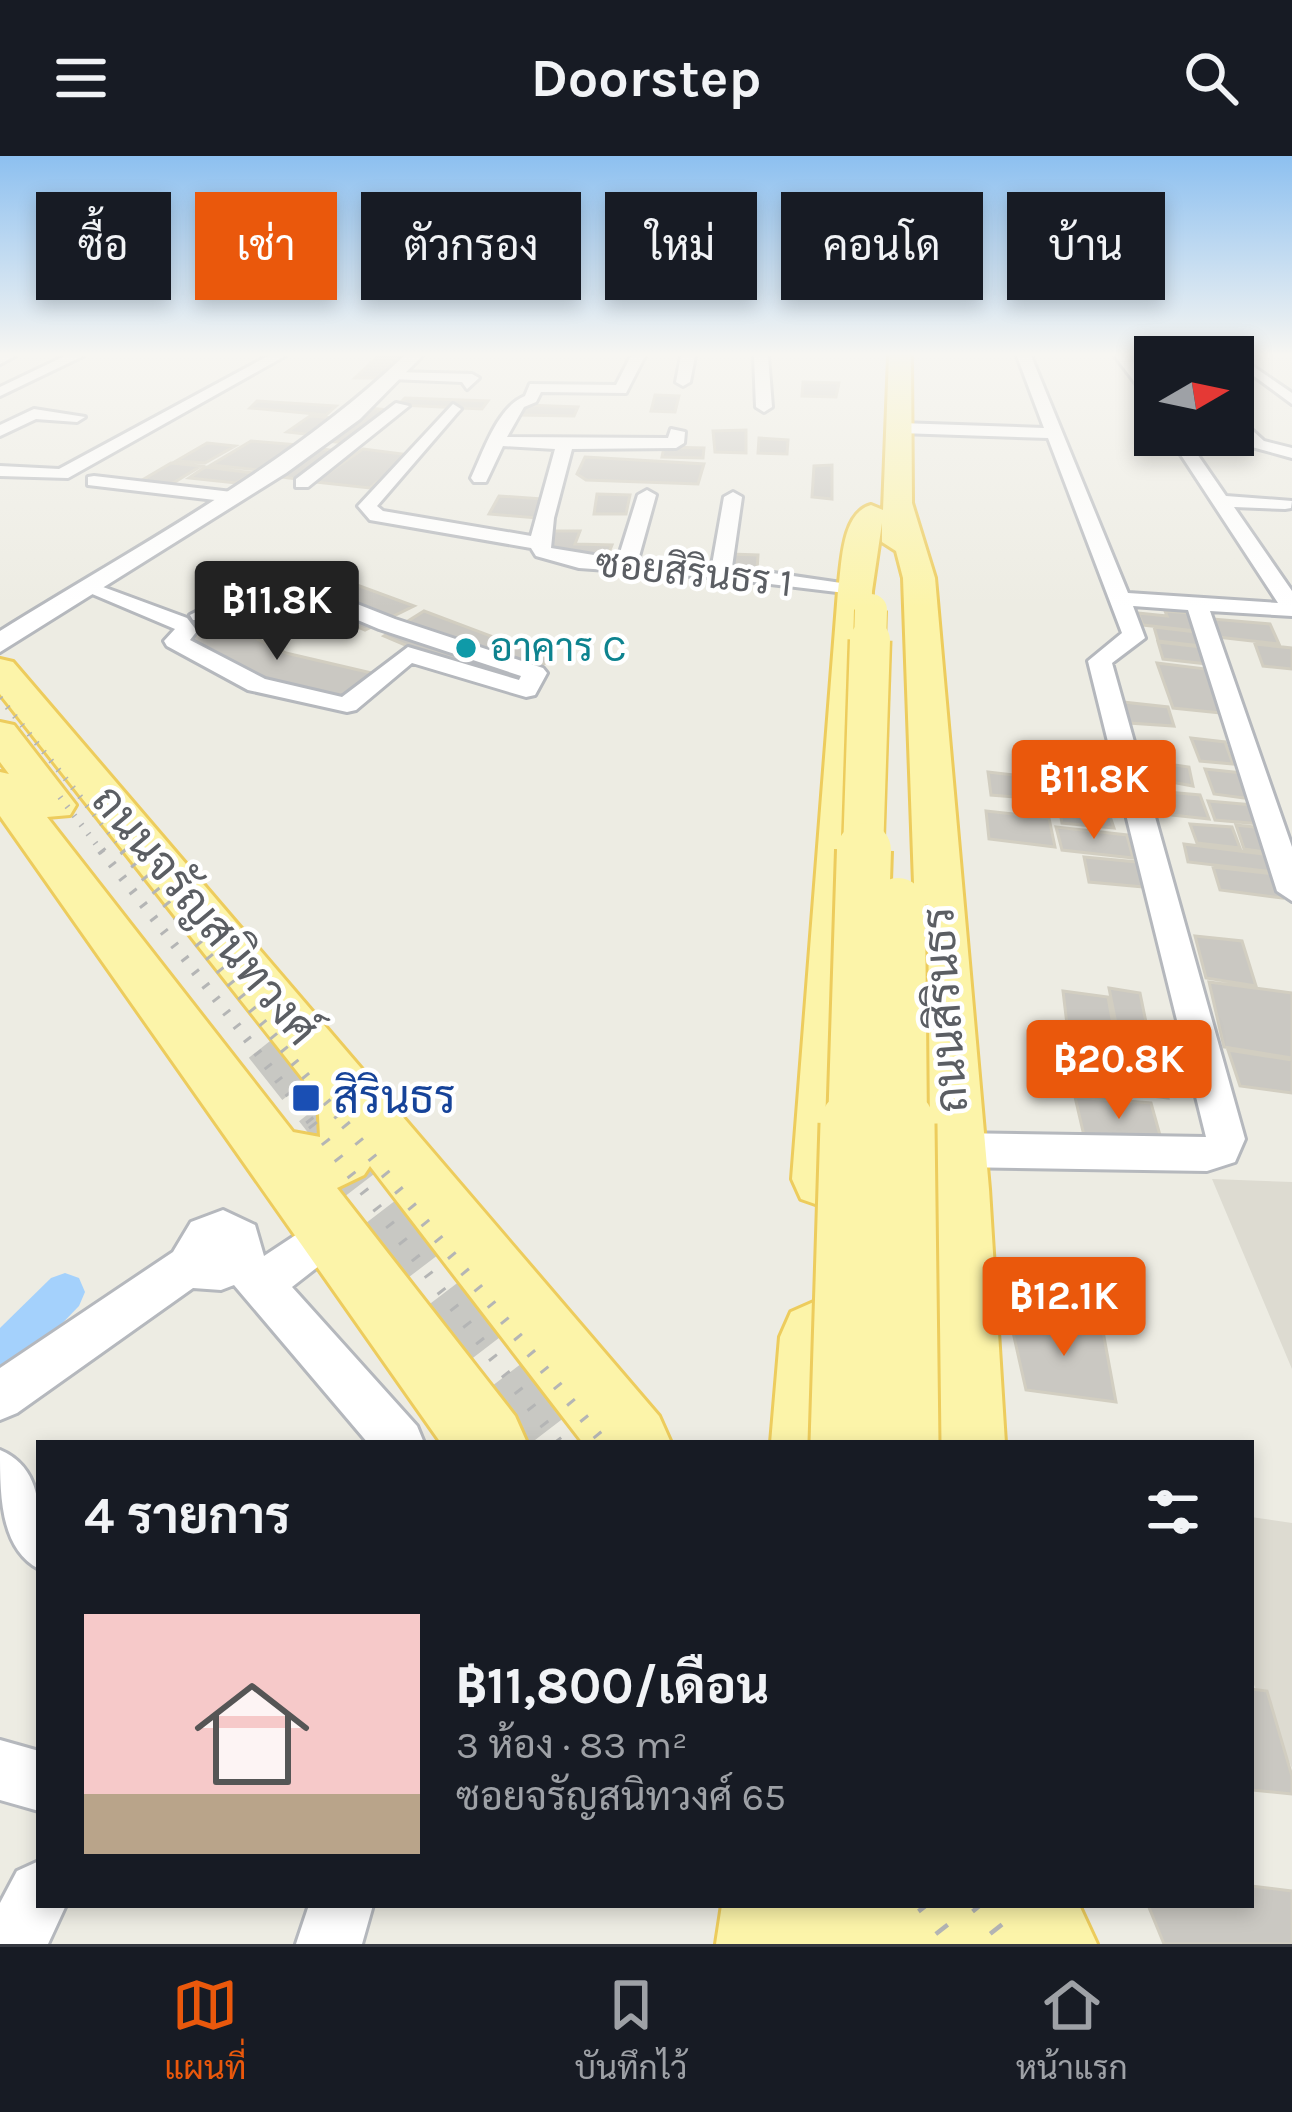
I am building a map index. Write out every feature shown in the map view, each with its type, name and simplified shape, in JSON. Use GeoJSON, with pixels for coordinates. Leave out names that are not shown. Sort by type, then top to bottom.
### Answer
{"type":"FeatureCollection","features":[{"type":"Feature","properties":{"kind":"main road","name":"ถนนสิรินธร"},"geometry":{"type":"LineString","coordinates":[[898,439],[886,511],[861,539],[874,604],[904,1440]]}},
{"type":"Feature","properties":{"kind":"main road","name":"ถนนสิรินธร"},"geometry":{"type":"LineString","coordinates":[[872,462],[886,511],[919,578],[954,1150],[966,1440]]}},
{"type":"Feature","properties":{"kind":"main road","name":"ถนนสิรินธร"},"geometry":{"type":"LineString","coordinates":[[810,1440],[831,1040],[874,604]]}},
{"type":"Feature","properties":{"kind":"main road","name":"ถนนสิรินธร"},"geometry":{"type":"LineString","coordinates":[[844,1440],[874,604]]}},
{"type":"Feature","properties":{"kind":"main road","name":"ถนนจรัญสนิทวงศ์"},"geometry":{"type":"LineString","coordinates":[[0,670],[630,1440]]}},
{"type":"Feature","properties":{"kind":"main road","name":"ถนนจรัญสนิทวงศ์"},"geometry":{"type":"LineString","coordinates":[[0,703],[258,1048],[0,734]]}},
{"type":"Feature","properties":{"kind":"main road","name":"ถนนจรัญสนิทวงศ์"},"geometry":{"type":"LineString","coordinates":[[0,784],[159,1004],[275,1152],[479,1438]]}},
{"type":"Feature","properties":{"kind":"main road"},"geometry":{"type":"LineString","coordinates":[[831,1040],[859,1086],[880,1103],[905,1106],[932,1093],[949,1070]]}},
{"type":"Feature","properties":{"kind":"main road"},"geometry":{"type":"LineString","coordinates":[[275,1152],[301,1167],[319,1167],[338,1158],[356,1129],[356,1114],[345,1088]]}},
{"type":"Feature","properties":{"kind":"main road"},"geometry":{"type":"LineString","coordinates":[[797,1440],[804,1432],[814,1370]]}},
{"type":"Feature","properties":{"kind":"main road"},"geometry":{"type":"LineString","coordinates":[[768,1944],[773,1908]]}},
{"type":"Feature","properties":{"kind":"main road"},"geometry":{"type":"LineString","coordinates":[[814,1944],[818,1908]]}},
{"type":"Feature","properties":{"kind":"main road"},"geometry":{"type":"LineString","coordinates":[[831,1908],[858,1944]]}},
{"type":"Feature","properties":{"kind":"main road"},"geometry":{"type":"LineString","coordinates":[[894,1944],[897,1908]]}},
{"type":"Feature","properties":{"kind":"main road"},"geometry":{"type":"LineString","coordinates":[[984,1908],[984,1944]]}},
{"type":"Feature","properties":{"kind":"main road"},"geometry":{"type":"LineString","coordinates":[[1015,1908],[1045,1944]]}},
{"type":"Feature","properties":{"kind":"street"},"geometry":{"type":"LineString","coordinates":[[0,471],[62,474],[125,439]]}},
{"type":"Feature","properties":{"kind":"street"},"geometry":{"type":"LineString","coordinates":[[0,643],[317,439]]}},
{"type":"Feature","properties":{"kind":"street"},"geometry":{"type":"LineString","coordinates":[[302,482],[364,439]]}},
{"type":"Feature","properties":{"kind":"street","name":"ซอยสิรินธร 1"},"geometry":{"type":"LineString","coordinates":[[404,439],[368,490],[367,506],[377,516],[539,543],[543,552],[579,562],[721,572],[874,604]]}},
{"type":"Feature","properties":{"kind":"street"},"geometry":{"type":"LineString","coordinates":[[480,478],[497,441],[565,445],[592,440],[676,439]]}},
{"type":"Feature","properties":{"kind":"street"},"geometry":{"type":"LineString","coordinates":[[954,1150],[1207,1154],[1221,1150],[1226,1139],[1100,661],[1134,638],[1057,439]]}},
{"type":"Feature","properties":{"kind":"street"},"geometry":{"type":"LineString","coordinates":[[1254,440],[1292,453]]}},
{"type":"Feature","properties":{"kind":"street"},"geometry":{"type":"LineString","coordinates":[[314,442],[353,445]]}},
{"type":"Feature","properties":{"kind":"street"},"geometry":{"type":"LineString","coordinates":[[539,543],[551,500],[549,485],[565,445]]}},
{"type":"Feature","properties":{"kind":"street"},"geometry":{"type":"LineString","coordinates":[[1190,456],[1292,608]]}},
{"type":"Feature","properties":{"kind":"street"},"geometry":{"type":"LineString","coordinates":[[261,478],[337,486]]}},
{"type":"Feature","properties":{"kind":"street"},"geometry":{"type":"LineString","coordinates":[[94,481],[232,497]]}},
{"type":"Feature","properties":{"kind":"street"},"geometry":{"type":"LineString","coordinates":[[626,565],[647,495]]}},
{"type":"Feature","properties":{"kind":"street"},"geometry":{"type":"LineString","coordinates":[[721,572],[733,497]]}},
{"type":"Feature","properties":{"kind":"street"},"geometry":{"type":"LineString","coordinates":[[1220,501],[1285,504]]}},
{"type":"Feature","properties":{"kind":"street"},"geometry":{"type":"LineString","coordinates":[[1257,555],[1292,556]]}},
{"type":"Feature","properties":{"kind":"street"},"geometry":{"type":"LineString","coordinates":[[88,588],[189,623],[276,578],[387,624],[535,673],[526,690],[408,654],[347,705],[246,679],[175,641],[189,623]]}},
{"type":"Feature","properties":{"kind":"street"},"geometry":{"type":"LineString","coordinates":[[1121,599],[1292,608]]}},
{"type":"Feature","properties":{"kind":"street"},"geometry":{"type":"LineString","coordinates":[[1197,604],[1292,891]]}},
{"type":"Feature","properties":{"kind":"street"},"geometry":{"type":"LineString","coordinates":[[0,1396],[231,1268],[332,1230]]}},
{"type":"Feature","properties":{"kind":"street"},"geometry":{"type":"LineString","coordinates":[[231,1268],[397,1440]]}},
{"type":"Feature","properties":{"kind":"street"},"geometry":{"type":"LineString","coordinates":[[0,1475],[36,1538]]}},
{"type":"Feature","properties":{"kind":"street"},"geometry":{"type":"LineString","coordinates":[[0,1770],[36,1780]]}},
{"type":"Feature","properties":{"kind":"street"},"geometry":{"type":"LineString","coordinates":[[14,1944],[36,1899]]}},
{"type":"Feature","properties":{"kind":"street"},"geometry":{"type":"LineString","coordinates":[[329,1944],[340,1908]]}},
{"type":"Feature","properties":{"kind":"shaded area"},"geometry":{"type":"Polygon","coordinates":[[[1212,1179],[1292,1182],[1292,1369],[1212,1179]]]}},
{"type":"Feature","properties":{"kind":"shaded area"},"geometry":{"type":"Polygon","coordinates":[[[1254,1517],[1292,1523],[1292,1768],[1254,1685],[1254,1517]]]}},
{"type":"Feature","properties":{"kind":"building"},"geometry":{"type":"Polygon","coordinates":[[[714,439],[746,439],[746,453],[715,452],[714,439]]]}},
{"type":"Feature","properties":{"kind":"building"},"geometry":{"type":"Polygon","coordinates":[[[759,439],[788,440],[787,454],[758,453],[759,439]]]}},
{"type":"Feature","properties":{"kind":"building"},"geometry":{"type":"Polygon","coordinates":[[[251,441],[300,445],[259,470],[211,465],[251,441]]]}},
{"type":"Feature","properties":{"kind":"building"},"geometry":{"type":"Polygon","coordinates":[[[207,443],[235,446],[205,463],[176,461],[207,443]]]}},
{"type":"Feature","properties":{"kind":"building"},"geometry":{"type":"Polygon","coordinates":[[[664,447],[704,448],[703,458],[662,457],[664,447]]]}},
{"type":"Feature","properties":{"kind":"building"},"geometry":{"type":"Polygon","coordinates":[[[315,448],[337,451],[297,479],[273,476],[315,448]]]}},
{"type":"Feature","properties":{"kind":"building"},"geometry":{"type":"Polygon","coordinates":[[[363,449],[410,455],[370,488],[315,482],[363,449]]]}},
{"type":"Feature","properties":{"kind":"building"},"geometry":{"type":"Polygon","coordinates":[[[585,457],[704,464],[698,484],[586,480],[577,474],[585,457]]]}},
{"type":"Feature","properties":{"kind":"building"},"geometry":{"type":"Polygon","coordinates":[[[171,463],[201,466],[165,488],[132,486],[171,463]]]}},
{"type":"Feature","properties":{"kind":"building"},"geometry":{"type":"Polygon","coordinates":[[[832,465],[832,499],[812,497],[814,466],[832,465]]]}},
{"type":"Feature","properties":{"kind":"building"},"geometry":{"type":"Polygon","coordinates":[[[205,467],[253,473],[236,483],[189,478],[205,467]]]}},
{"type":"Feature","properties":{"kind":"building"},"geometry":{"type":"Polygon","coordinates":[[[597,494],[630,495],[626,514],[594,514],[597,494]]]}},
{"type":"Feature","properties":{"kind":"building"},"geometry":{"type":"Polygon","coordinates":[[[499,496],[544,499],[537,518],[489,514],[499,496]]]}},
{"type":"Feature","properties":{"kind":"building"},"geometry":{"type":"Polygon","coordinates":[[[548,531],[580,531],[575,544],[612,545],[605,562],[543,552],[548,531]]]}},
{"type":"Feature","properties":{"kind":"building"},"geometry":{"type":"Polygon","coordinates":[[[730,554],[758,555],[757,571],[727,570],[730,554]]]}},
{"type":"Feature","properties":{"kind":"building"},"geometry":{"type":"Polygon","coordinates":[[[308,567],[414,606],[365,630],[290,598],[237,623],[217,612],[308,567]]]}},
{"type":"Feature","properties":{"kind":"building","name":"อาคาร C"},"geometry":{"type":"Polygon","coordinates":[[[424,611],[552,659],[504,687],[384,636],[424,611]]]}},
{"type":"Feature","properties":{"kind":"building"},"geometry":{"type":"Polygon","coordinates":[[[1165,611],[1190,613],[1196,631],[1143,625],[1138,613],[1167,616],[1165,611]]]}},
{"type":"Feature","properties":{"kind":"building"},"geometry":{"type":"Polygon","coordinates":[[[1212,619],[1270,624],[1279,644],[1218,637],[1212,619]]]}},
{"type":"Feature","properties":{"kind":"building"},"geometry":{"type":"Polygon","coordinates":[[[225,623],[286,653],[376,674],[346,698],[243,673],[183,641],[225,623]]]}},
{"type":"Feature","properties":{"kind":"building"},"geometry":{"type":"Polygon","coordinates":[[[1154,627],[1196,632],[1201,646],[1158,641],[1154,627]]]}},
{"type":"Feature","properties":{"kind":"building"},"geometry":{"type":"Polygon","coordinates":[[[1158,642],[1201,647],[1207,664],[1163,659],[1158,642]]]}},
{"type":"Feature","properties":{"kind":"building"},"geometry":{"type":"Polygon","coordinates":[[[1255,644],[1292,648],[1292,669],[1263,666],[1255,644]]]}},
{"type":"Feature","properties":{"kind":"building"},"geometry":{"type":"Polygon","coordinates":[[[1157,663],[1206,669],[1221,713],[1173,708],[1157,663]]]}},
{"type":"Feature","properties":{"kind":"building"},"geometry":{"type":"Polygon","coordinates":[[[1123,702],[1168,707],[1174,726],[1129,723],[1123,702]]]}},
{"type":"Feature","properties":{"kind":"building"},"geometry":{"type":"Polygon","coordinates":[[[1191,738],[1225,742],[1233,764],[1200,761],[1191,738]]]}},
{"type":"Feature","properties":{"kind":"building"},"geometry":{"type":"Polygon","coordinates":[[[1048,753],[1070,754],[1076,776],[1053,774],[1048,753]]]}},
{"type":"Feature","properties":{"kind":"building"},"geometry":{"type":"Polygon","coordinates":[[[1140,760],[1189,767],[1193,786],[1144,777],[1140,760]]]}},
{"type":"Feature","properties":{"kind":"building"},"geometry":{"type":"Polygon","coordinates":[[[1205,769],[1242,773],[1251,799],[1214,794],[1205,769]]]}},
{"type":"Feature","properties":{"kind":"building"},"geometry":{"type":"Polygon","coordinates":[[[988,772],[1022,776],[1027,798],[991,795],[988,772]]]}},
{"type":"Feature","properties":{"kind":"building"},"geometry":{"type":"Polygon","coordinates":[[[1054,776],[1100,781],[1106,799],[1058,793],[1054,776]]]}},
{"type":"Feature","properties":{"kind":"building"},"geometry":{"type":"Polygon","coordinates":[[[1156,791],[1200,795],[1209,819],[1163,814],[1156,791]]]}},
{"type":"Feature","properties":{"kind":"building"},"geometry":{"type":"Polygon","coordinates":[[[1057,797],[1105,802],[1114,828],[1062,823],[1057,797]]]}},
{"type":"Feature","properties":{"kind":"building"},"geometry":{"type":"Polygon","coordinates":[[[1208,801],[1253,805],[1261,824],[1215,820],[1208,801]]]}},
{"type":"Feature","properties":{"kind":"building"},"geometry":{"type":"Polygon","coordinates":[[[986,811],[1049,818],[1055,847],[989,839],[986,811]]]}},
{"type":"Feature","properties":{"kind":"building"},"geometry":{"type":"Polygon","coordinates":[[[1190,824],[1232,827],[1240,848],[1197,843],[1190,824]]]}},
{"type":"Feature","properties":{"kind":"building"},"geometry":{"type":"Polygon","coordinates":[[[1236,825],[1263,828],[1272,853],[1244,849],[1236,825]]]}},
{"type":"Feature","properties":{"kind":"building"},"geometry":{"type":"Polygon","coordinates":[[[1056,827],[1127,835],[1133,858],[1062,850],[1056,827]]]}},
{"type":"Feature","properties":{"kind":"building"},"geometry":{"type":"Polygon","coordinates":[[[1184,844],[1271,855],[1275,872],[1188,862],[1184,844]]]}},
{"type":"Feature","properties":{"kind":"building"},"geometry":{"type":"Polygon","coordinates":[[[1084,857],[1137,862],[1144,887],[1089,882],[1084,857]]]}},
{"type":"Feature","properties":{"kind":"building"},"geometry":{"type":"Polygon","coordinates":[[[1213,867],[1274,874],[1282,898],[1220,890],[1213,867]]]}},
{"type":"Feature","properties":{"kind":"building"},"geometry":{"type":"Polygon","coordinates":[[[1195,936],[1242,941],[1256,986],[1206,978],[1195,936]]]}},
{"type":"Feature","properties":{"kind":"building"},"geometry":{"type":"Polygon","coordinates":[[[1209,982],[1292,993],[1292,1058],[1224,1047],[1209,982]]]}},
{"type":"Feature","properties":{"kind":"building"},"geometry":{"type":"Polygon","coordinates":[[[1109,988],[1140,993],[1149,1037],[1118,1034],[1109,988]]]}},
{"type":"Feature","properties":{"kind":"building"},"geometry":{"type":"Polygon","coordinates":[[[1063,991],[1108,997],[1116,1041],[1068,1033],[1063,991]]]}},
{"type":"Feature","properties":{"kind":"building"},"geometry":{"type":"Polygon","coordinates":[[[1108,1044],[1159,1052],[1168,1098],[1118,1092],[1108,1044]]]}},
{"type":"Feature","properties":{"kind":"building"},"geometry":{"type":"Polygon","coordinates":[[[1228,1050],[1292,1060],[1292,1093],[1240,1086],[1228,1050]]]}},
{"type":"Feature","properties":{"kind":"building"},"geometry":{"type":"Polygon","coordinates":[[[1075,1097],[1151,1103],[1163,1146],[1085,1140],[1075,1097]]]}},
{"type":"Feature","properties":{"kind":"building"},"geometry":{"type":"Polygon","coordinates":[[[1010,1319],[1102,1326],[1116,1402],[1026,1390],[1010,1319]]]}},
{"type":"Feature","properties":{"kind":"building"},"geometry":{"type":"Polygon","coordinates":[[[1254,1689],[1267,1691],[1292,1776],[1292,1794],[1254,1790],[1254,1689]]]}},
{"type":"Feature","properties":{"kind":"building"},"geometry":{"type":"Polygon","coordinates":[[[1254,1886],[1292,1891],[1292,1944],[1164,1944],[1149,1908],[1254,1908],[1254,1886]]]}},
{"type":"Feature","properties":{"kind":"waterway"},"geometry":{"type":"LineString","coordinates":[[0,1357],[65,1292]]}},
{"type":"Feature","properties":{"kind":"tunnel"},"geometry":{"type":"LineString","coordinates":[[270,1041],[338,1127]]}},
{"type":"Feature","properties":{"kind":"tunnel"},"geometry":{"type":"LineString","coordinates":[[336,1124],[365,1160]]}},
{"type":"Feature","properties":{"kind":"tunnel"},"geometry":{"type":"LineString","coordinates":[[309,1137],[541,1440]]}},
{"type":"Feature","properties":{"kind":"railway"},"geometry":{"type":"LineString","coordinates":[[0,698],[126,853]]}},
{"type":"Feature","properties":{"kind":"railway"},"geometry":{"type":"LineString","coordinates":[[60,797],[103,853]]}},
{"type":"Feature","properties":{"kind":"railway"},"geometry":{"type":"LineString","coordinates":[[101,850],[315,1127]]}},
{"type":"Feature","properties":{"kind":"railway"},"geometry":{"type":"LineString","coordinates":[[123,850],[347,1127]]}},
{"type":"Feature","properties":{"kind":"railway"},"geometry":{"type":"LineString","coordinates":[[312,1124],[557,1440]]}},
{"type":"Feature","properties":{"kind":"railway"},"geometry":{"type":"LineString","coordinates":[[345,1124],[602,1440]]}},
{"type":"Feature","properties":{"kind":"railway"},"geometry":{"type":"LineString","coordinates":[[925,1908],[953,1944]]}},
{"type":"Feature","properties":{"kind":"railway"},"geometry":{"type":"LineString","coordinates":[[979,1908],[1008,1944]]}},
{"type":"Feature","properties":{"kind":"place","name":"อาคาร C"},"geometry":{"type":"Point","coordinates":[466,648]}},
{"type":"Feature","properties":{"kind":"place","name":"สิรินธร"},"geometry":{"type":"Point","coordinates":[306,1098]}}]}
